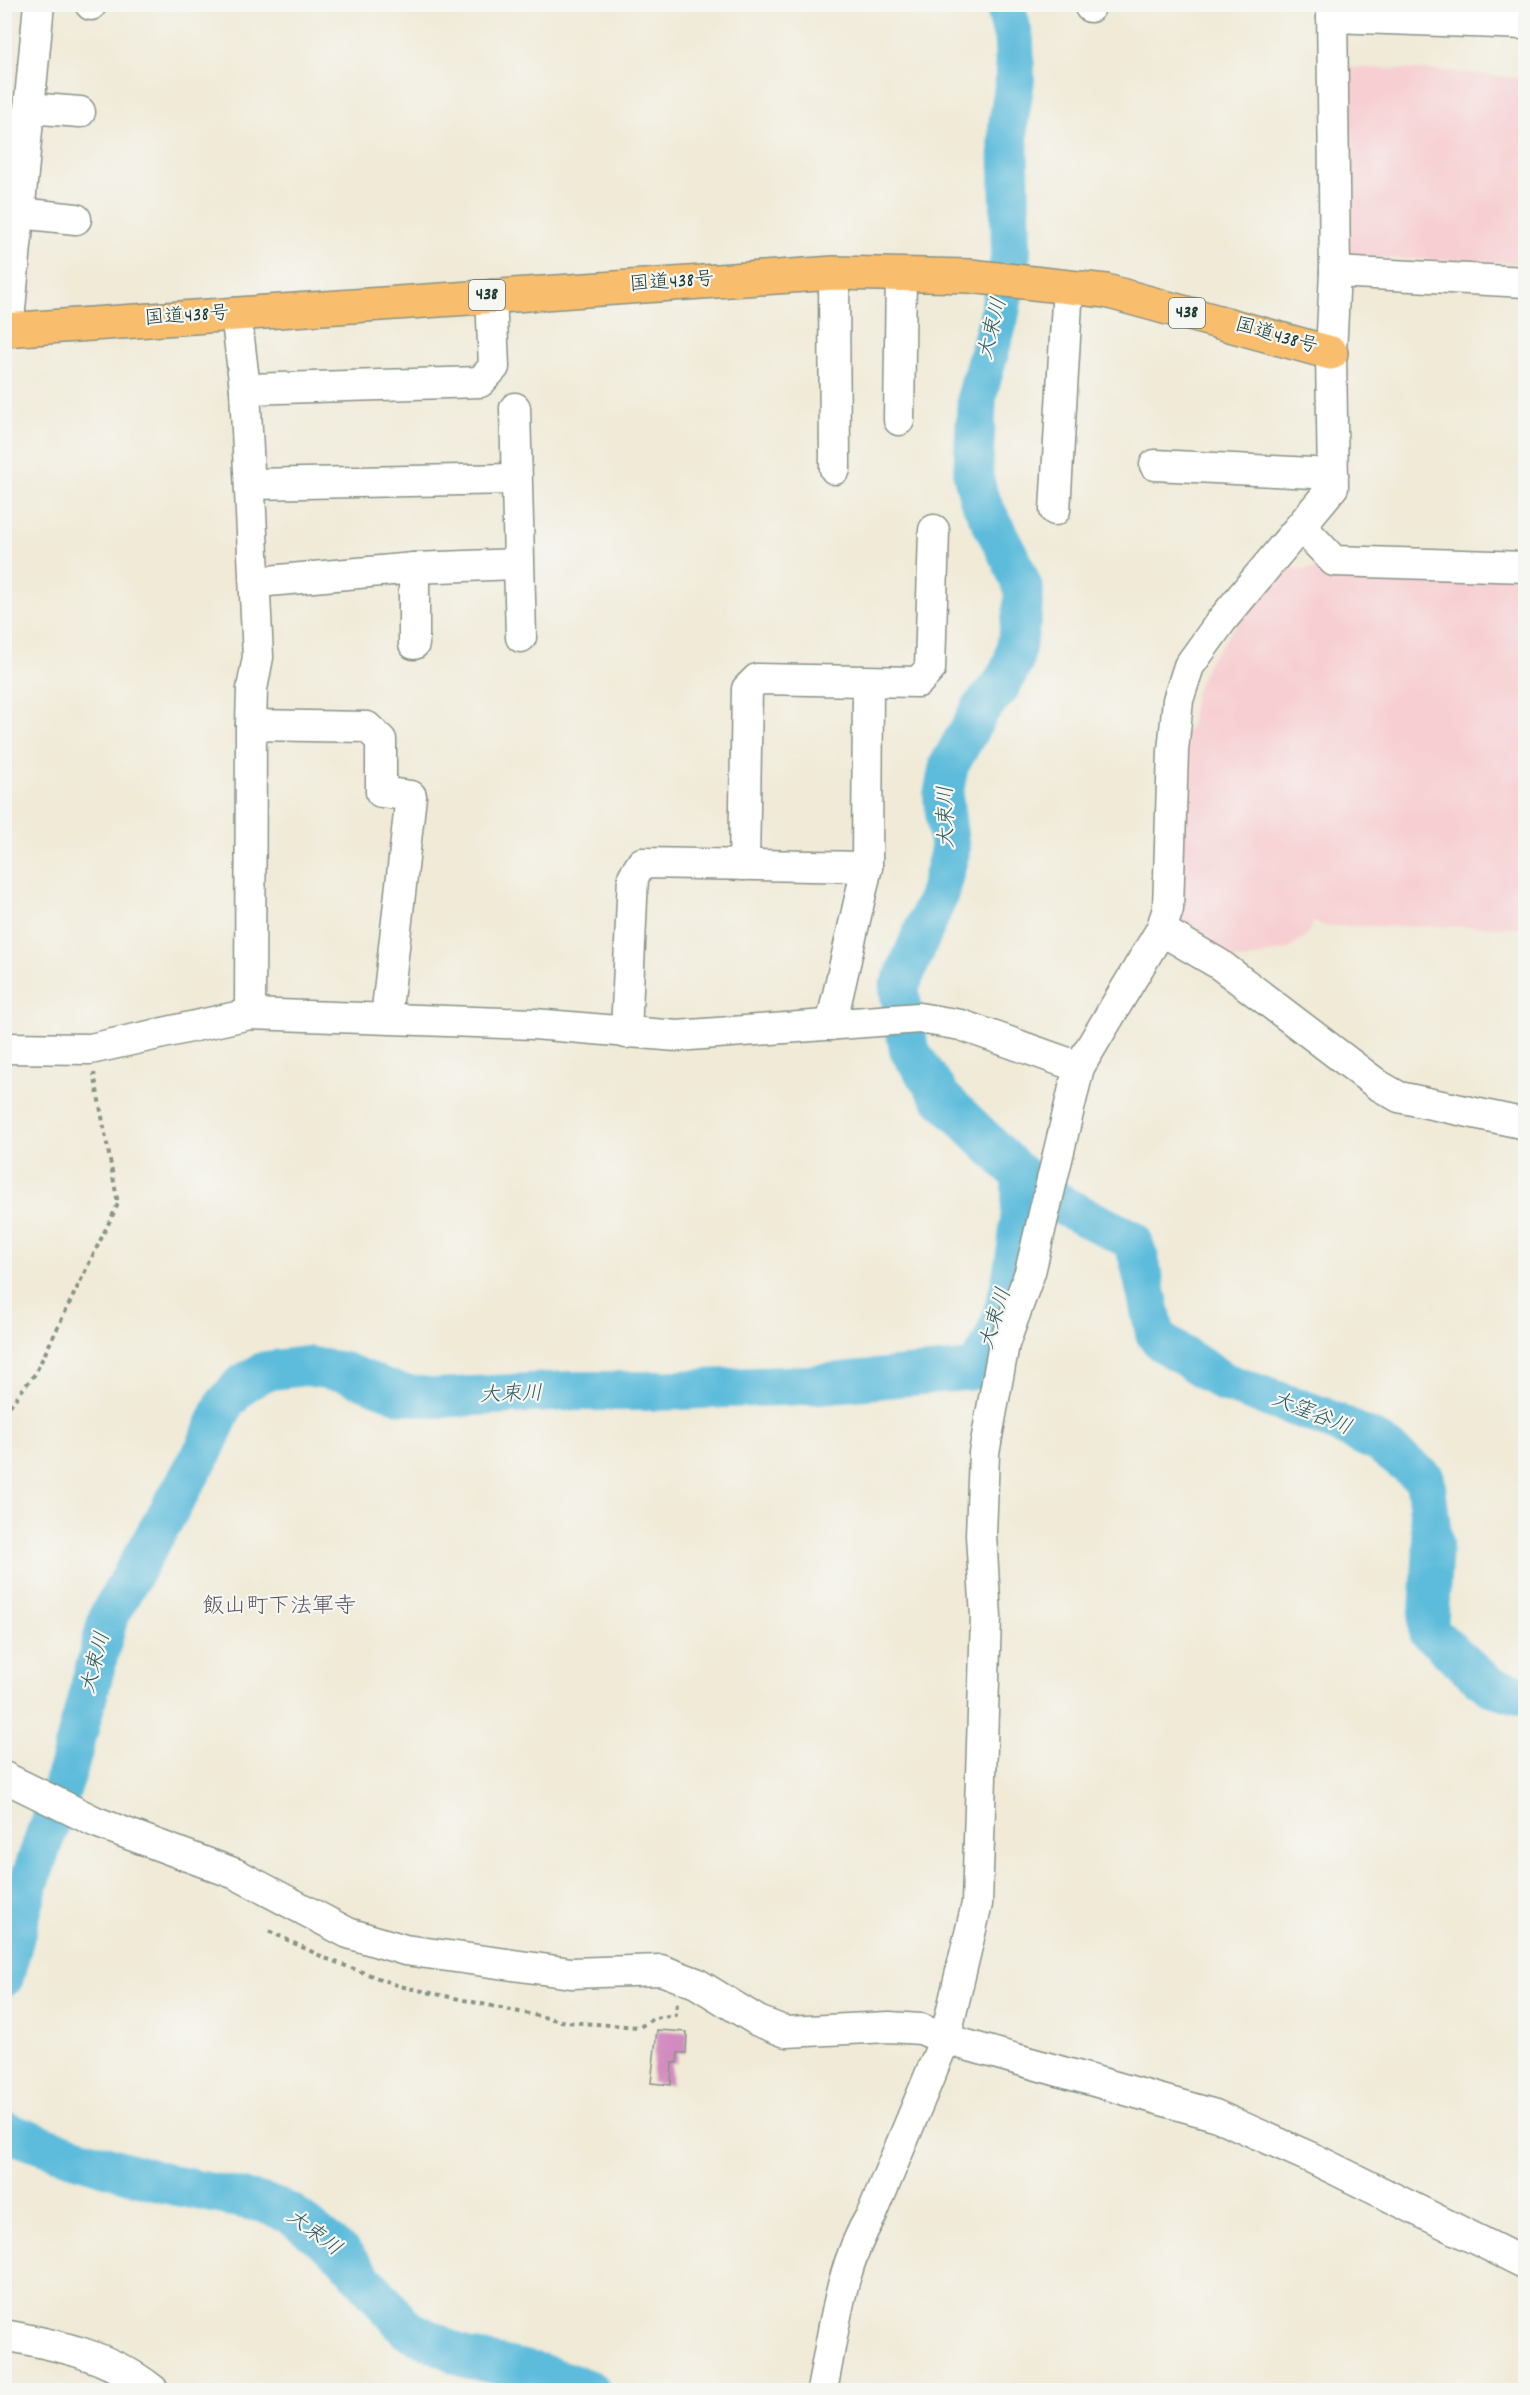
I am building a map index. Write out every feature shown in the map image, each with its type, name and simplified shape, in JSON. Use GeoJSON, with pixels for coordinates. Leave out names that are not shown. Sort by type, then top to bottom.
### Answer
{"type":"FeatureCollection","features":[{"type":"Feature","properties":{"kind":"highway","name":"国道438号"},"geometry":{"type":"LineString","coordinates":[[6,330],[834,273],[901,274],[970,276],[1106,291],[1331,353]]}},
{"type":"Feature","properties":{"kind":"street"},"geometry":{"type":"LineString","coordinates":[[6,330],[39,4]]}},
{"type":"Feature","properties":{"kind":"street"},"geometry":{"type":"LineString","coordinates":[[822,2391],[841,2292],[857,2237],[872,2214],[945,2039],[977,1904],[986,1668],[986,1617],[981,1535],[984,1454],[1004,1344],[1030,1272],[1079,1067],[1161,930],[1168,909],[1175,731],[1178,700],[1189,666],[1222,620],[1333,487],[1331,353],[1335,272],[1332,11],[1442,13],[1526,24]]}},
{"type":"Feature","properties":{"kind":"street"},"geometry":{"type":"LineString","coordinates":[[29,108],[80,112]]}},
{"type":"Feature","properties":{"kind":"street"},"geometry":{"type":"LineString","coordinates":[[19,213],[75,219]]}},
{"type":"Feature","properties":{"kind":"street"},"geometry":{"type":"LineString","coordinates":[[1335,272],[1526,282]]}},
{"type":"Feature","properties":{"kind":"street"},"geometry":{"type":"LineString","coordinates":[[834,273],[835,469]]}},
{"type":"Feature","properties":{"kind":"street"},"geometry":{"type":"LineString","coordinates":[[899,420],[901,274]]}},
{"type":"Feature","properties":{"kind":"street"},"geometry":{"type":"LineString","coordinates":[[1054,285],[1055,510]]}},
{"type":"Feature","properties":{"kind":"street"},"geometry":{"type":"LineString","coordinates":[[245,389],[480,382],[494,367],[490,295]]}},
{"type":"Feature","properties":{"kind":"street"},"geometry":{"type":"LineString","coordinates":[[236,313],[245,389],[258,657],[252,689],[251,725],[250,1014]]}},
{"type":"Feature","properties":{"kind":"street"},"geometry":{"type":"LineString","coordinates":[[515,408],[521,637]]}},
{"type":"Feature","properties":{"kind":"street"},"geometry":{"type":"LineString","coordinates":[[1155,465],[1333,474]]}},
{"type":"Feature","properties":{"kind":"street"},"geometry":{"type":"LineString","coordinates":[[251,484],[516,479]]}},
{"type":"Feature","properties":{"kind":"street"},"geometry":{"type":"LineString","coordinates":[[1301,526],[1334,561],[1526,567]]}},
{"type":"Feature","properties":{"kind":"street"},"geometry":{"type":"LineString","coordinates":[[744,865],[747,689],[757,679],[918,682],[930,669],[934,530]]}},
{"type":"Feature","properties":{"kind":"street"},"geometry":{"type":"LineString","coordinates":[[256,582],[414,568],[518,564]]}},
{"type":"Feature","properties":{"kind":"street"},"geometry":{"type":"LineString","coordinates":[[414,568],[414,644]]}},
{"type":"Feature","properties":{"kind":"street"},"geometry":{"type":"LineString","coordinates":[[831,1025],[867,867],[868,682]]}},
{"type":"Feature","properties":{"kind":"street"},"geometry":{"type":"LineString","coordinates":[[251,725],[367,727],[381,740],[381,792],[411,796],[387,1018]]}},
{"type":"Feature","properties":{"kind":"street"},"geometry":{"type":"LineString","coordinates":[[626,1033],[633,877],[642,863],[867,867]]}},
{"type":"Feature","properties":{"kind":"street"},"geometry":{"type":"LineString","coordinates":[[1161,930],[1219,964],[1378,1085],[1399,1097],[1526,1124]]}},
{"type":"Feature","properties":{"kind":"street"},"geometry":{"type":"LineString","coordinates":[[4,1048],[90,1049],[250,1014],[534,1024],[677,1036],[905,1019],[960,1025],[1079,1067]]}},
{"type":"Feature","properties":{"kind":"street"},"geometry":{"type":"LineString","coordinates":[[4,1777],[96,1822],[236,1874],[348,1933],[405,1950],[571,1973],[661,1970],[696,1983],[758,2021],[786,2032],[889,2027],[921,2029],[945,2039],[1215,2115],[1314,2159],[1526,2264]]}},
{"type":"Feature","properties":{"kind":"street"},"geometry":{"type":"LineString","coordinates":[[4,2335],[72,2348],[114,2367],[153,2391]]}},
{"type":"Feature","properties":{"kind":"path"},"geometry":{"type":"LineString","coordinates":[[4,1413],[35,1374],[118,1204],[90,1049]]}},
{"type":"Feature","properties":{"kind":"path"},"geometry":{"type":"LineString","coordinates":[[269,1931],[325,1958],[399,1986],[566,2022],[640,2027],[654,2018],[676,2015],[678,1995]]}},
{"type":"Feature","properties":{"kind":"shaded area"},"geometry":{"type":"Polygon","coordinates":[[[1345,67],[1450,71],[1525,79],[1525,263],[1343,257],[1345,67]]]}},
{"type":"Feature","properties":{"kind":"shaded area"},"geometry":{"type":"Polygon","coordinates":[[[1378,568],[1525,577],[1525,927],[1324,926],[1313,922],[1307,935],[1289,949],[1244,960],[1226,957],[1180,927],[1183,732],[1190,728],[1195,693],[1208,662],[1279,569],[1378,568]]]}},
{"type":"Feature","properties":{"kind":"building"},"geometry":{"type":"Polygon","coordinates":[[[657,2030],[687,2032],[686,2053],[678,2053],[677,2063],[672,2063],[671,2085],[651,2083],[657,2030]]]}},
{"type":"Feature","properties":{"kind":"waterway","name":"大束川"},"geometry":{"type":"LineString","coordinates":[[1005,4],[1014,40],[1015,80],[1008,125],[1011,253],[999,317],[977,395],[973,475],[979,498],[1012,562],[1024,591],[1022,615],[1013,663],[1000,687],[982,707],[949,765],[943,796],[950,851],[938,896],[899,988],[909,1050],[941,1097],[1021,1175],[1065,1207],[1132,1240],[1139,1259],[1155,1333],[1163,1343],[1224,1382],[1318,1415],[1379,1443],[1425,1479],[1433,1544],[1428,1631],[1490,1686],[1526,1696]]}},
{"type":"Feature","properties":{"kind":"waterway","name":"大束川"},"geometry":{"type":"LineString","coordinates":[[4,1977],[29,1883],[69,1766],[109,1615],[204,1450],[224,1405],[241,1385],[265,1371],[306,1366],[344,1372],[400,1394],[437,1398],[569,1391],[653,1391],[809,1385],[974,1370],[997,1331],[1012,1278],[1020,1222],[1021,1175]]}},
{"type":"Feature","properties":{"kind":"waterway","name":"大束川"},"geometry":{"type":"LineString","coordinates":[[4,2131],[73,2156],[167,2184],[263,2203],[290,2213],[342,2254],[407,2329],[466,2358],[539,2373],[590,2390]]}},
{"type":"Feature","properties":{"kind":"district","name":"飯山町下法軍寺"},"geometry":{"type":"Point","coordinates":[279,1607]}},
{"type":"Feature","properties":{"kind":"water label","name":"大窪谷川"},"geometry":{"type":"Point","coordinates":[1311,1415]}}]}
